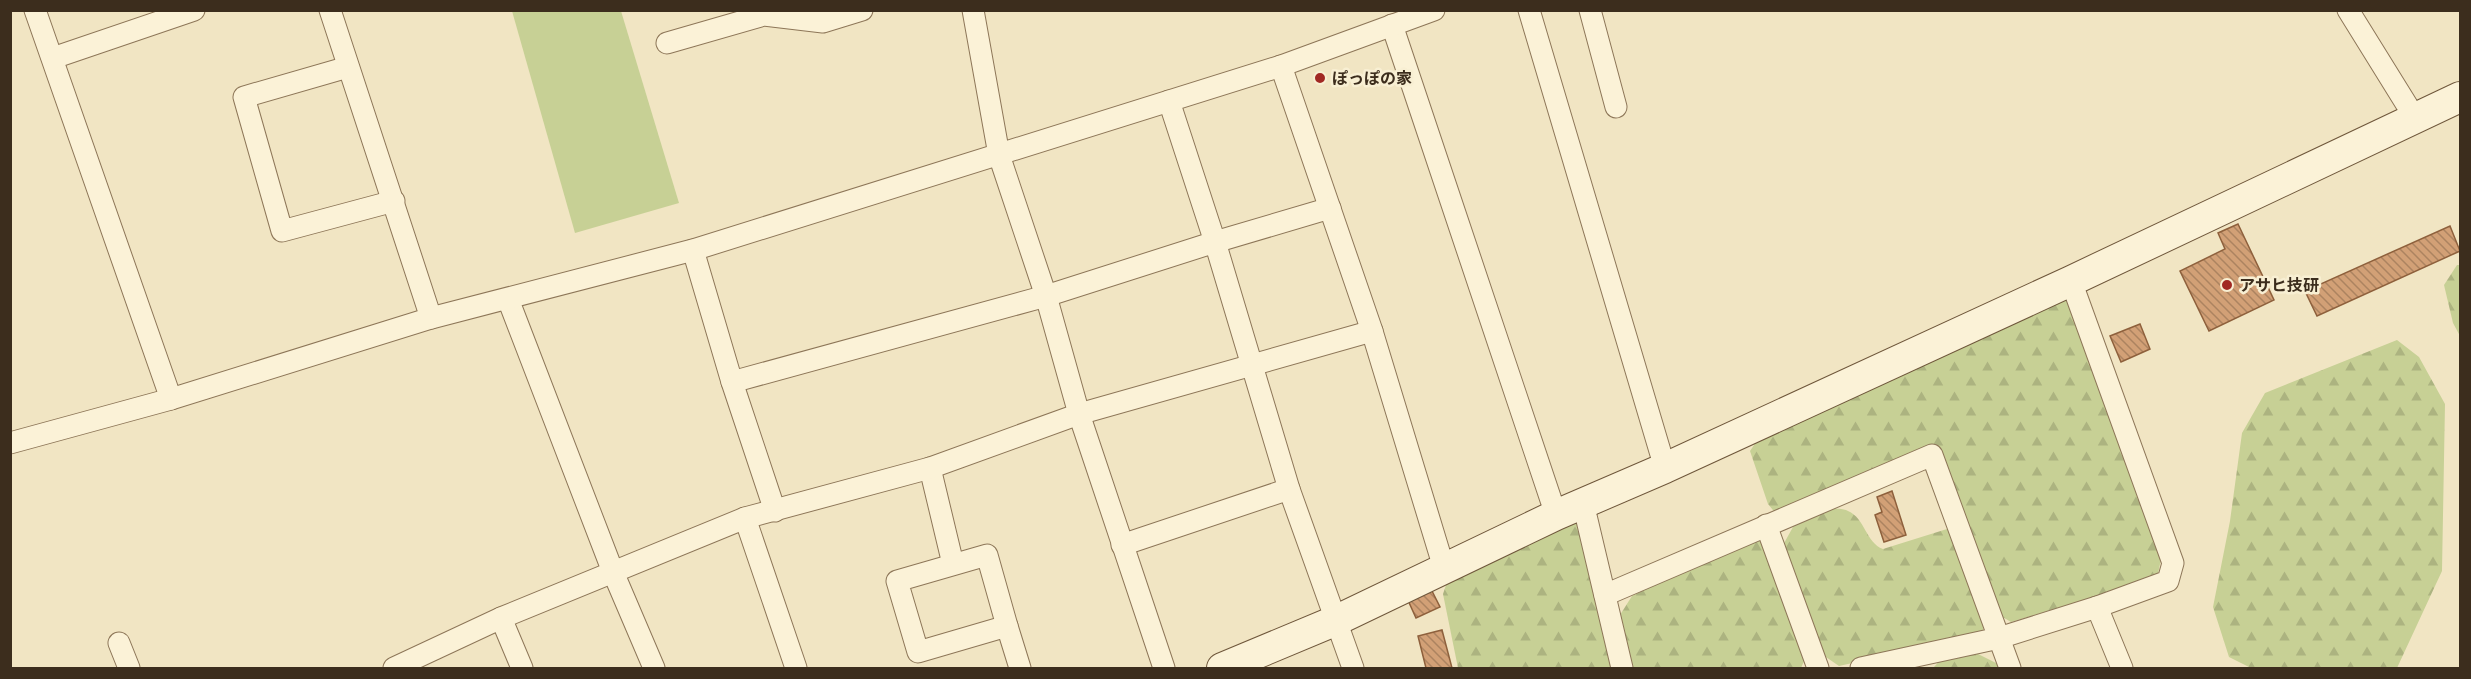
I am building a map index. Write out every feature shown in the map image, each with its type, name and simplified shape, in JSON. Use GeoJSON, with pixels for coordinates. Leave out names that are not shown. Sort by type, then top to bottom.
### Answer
{"type":"FeatureCollection","features":[{"type":"Feature","properties":{"kind":"street"},"geometry":{"type":"LineString","coordinates":[[35,10],[171,399]]}},
{"type":"Feature","properties":{"kind":"street"},"geometry":{"type":"LineString","coordinates":[[53,58],[164,15],[194,10]]}},
{"type":"Feature","properties":{"kind":"street"},"geometry":{"type":"LineString","coordinates":[[330,10],[431,318]]}},
{"type":"Feature","properties":{"kind":"street"},"geometry":{"type":"LineString","coordinates":[[667,43],[764,15],[823,22],[862,10]]}},
{"type":"Feature","properties":{"kind":"street"},"geometry":{"type":"LineString","coordinates":[[973,10],[999,155],[1046,296],[1079,414],[1164,669]]}},
{"type":"Feature","properties":{"kind":"street"},"geometry":{"type":"LineString","coordinates":[[10,443],[171,399],[431,318],[693,250],[1281,66],[1434,10]]}},
{"type":"Feature","properties":{"kind":"street"},"geometry":{"type":"LineString","coordinates":[[1529,10],[1665,468]]}},
{"type":"Feature","properties":{"kind":"street"},"geometry":{"type":"LineString","coordinates":[[1590,10],[1616,106]]}},
{"type":"Feature","properties":{"kind":"street"},"geometry":{"type":"LineString","coordinates":[[2348,10],[2415,118]]}},
{"type":"Feature","properties":{"kind":"street"},"geometry":{"type":"LineString","coordinates":[[1392,26],[1556,515]]}},
{"type":"Feature","properties":{"kind":"street"},"geometry":{"type":"LineString","coordinates":[[1281,66],[1372,331],[1444,568]]}},
{"type":"Feature","properties":{"kind":"street"},"geometry":{"type":"LineString","coordinates":[[348,67],[244,97],[282,231],[394,201]]}},
{"type":"Feature","properties":{"kind":"street"},"geometry":{"type":"LineString","coordinates":[[1222,669],[1337,620],[1556,515],[1665,468],[2071,281],[2460,97]]}},
{"type":"Feature","properties":{"kind":"street"},"geometry":{"type":"LineString","coordinates":[[1169,101],[1215,242],[1289,489],[1353,669]]}},
{"type":"Feature","properties":{"kind":"street"},"geometry":{"type":"LineString","coordinates":[[732,382],[1046,296],[1330,208]]}},
{"type":"Feature","properties":{"kind":"street"},"geometry":{"type":"LineString","coordinates":[[693,250],[732,382],[775,511]]}},
{"type":"Feature","properties":{"kind":"street"},"geometry":{"type":"LineString","coordinates":[[1861,669],[1999,638],[2097,607],[2168,581],[2173,563],[2071,281]]}},
{"type":"Feature","properties":{"kind":"street"},"geometry":{"type":"LineString","coordinates":[[508,299],[613,572],[654,669]]}},
{"type":"Feature","properties":{"kind":"street"},"geometry":{"type":"LineString","coordinates":[[394,669],[501,618],[745,518],[930,468],[1079,414],[1372,331]]}},
{"type":"Feature","properties":{"kind":"street"},"geometry":{"type":"LineString","coordinates":[[1605,595],[1932,455],[2010,669]]}},
{"type":"Feature","properties":{"kind":"street"},"geometry":{"type":"LineString","coordinates":[[930,468],[953,564]]}},
{"type":"Feature","properties":{"kind":"street"},"geometry":{"type":"LineString","coordinates":[[1122,545],[1289,489]]}},
{"type":"Feature","properties":{"kind":"street"},"geometry":{"type":"LineString","coordinates":[[1583,503],[1622,669]]}},
{"type":"Feature","properties":{"kind":"street"},"geometry":{"type":"LineString","coordinates":[[745,518],[796,669]]}},
{"type":"Feature","properties":{"kind":"street"},"geometry":{"type":"LineString","coordinates":[[1767,525],[1818,669]]}},
{"type":"Feature","properties":{"kind":"street"},"geometry":{"type":"LineString","coordinates":[[1007,626],[918,652],[897,581],[987,555],[1020,669]]}},
{"type":"Feature","properties":{"kind":"street"},"geometry":{"type":"LineString","coordinates":[[2097,607],[2121,669]]}},
{"type":"Feature","properties":{"kind":"street"},"geometry":{"type":"LineString","coordinates":[[501,618],[522,669]]}},
{"type":"Feature","properties":{"kind":"street"},"geometry":{"type":"LineString","coordinates":[[118,643],[129,669]]}},
{"type":"Feature","properties":{"kind":"green space"},"geometry":{"type":"Polygon","coordinates":[[[512,11],[621,11],[679,203],[575,233],[512,11]]]}},
{"type":"Feature","properties":{"kind":"green space"},"geometry":{"type":"Polygon","coordinates":[[[2457,265],[2460,265],[2460,336],[2453,323],[2444,285],[2457,265]]]}},
{"type":"Feature","properties":{"kind":"green space"},"geometry":{"type":"Polygon","coordinates":[[[2060,299],[2070,299],[2162,554],[2158,574],[2141,583],[2011,622],[1996,613],[1941,454],[1777,515],[1768,504],[1750,451],[1760,436],[2060,299]]]}},
{"type":"Feature","properties":{"kind":"green space"},"geometry":{"type":"Polygon","coordinates":[[[2397,340],[2419,357],[2445,404],[2442,571],[2397,668],[2251,668],[2229,657],[2213,607],[2230,521],[2242,433],[2265,393],[2397,340]]]}},
{"type":"Feature","properties":{"kind":"green space"},"geometry":{"type":"Polygon","coordinates":[[[1829,508],[1844,509],[1854,514],[1873,542],[1883,549],[1947,529],[1952,534],[1985,622],[1982,634],[1839,666],[1823,655],[1783,545],[1793,527],[1829,508]]]}},
{"type":"Feature","properties":{"kind":"green space"},"geometry":{"type":"Polygon","coordinates":[[[1573,518],[1581,521],[1611,668],[1458,668],[1443,594],[1447,582],[1573,518]]]}},
{"type":"Feature","properties":{"kind":"green space"},"geometry":{"type":"Polygon","coordinates":[[[1752,535],[1759,536],[1805,659],[1801,668],[1629,668],[1620,615],[1632,596],[1752,535]]]}},
{"type":"Feature","properties":{"kind":"green space"},"geometry":{"type":"Polygon","coordinates":[[[1976,653],[1998,664],[2000,668],[1933,668],[1946,654],[1976,653]]]}},
{"type":"Feature","properties":{"kind":"building","name":"アサヒ技研"},"geometry":{"type":"Polygon","coordinates":[[[2238,224],[2274,300],[2209,331],[2180,271],[2225,249],[2218,233],[2238,224]]]}},
{"type":"Feature","properties":{"kind":"building"},"geometry":{"type":"Polygon","coordinates":[[[2450,226],[2460,251],[2317,316],[2305,291],[2450,226]]]}},
{"type":"Feature","properties":{"kind":"building"},"geometry":{"type":"Polygon","coordinates":[[[2140,324],[2150,349],[2121,362],[2110,336],[2140,324]]]}},
{"type":"Feature","properties":{"kind":"building"},"geometry":{"type":"Polygon","coordinates":[[[1892,491],[1906,535],[1884,542],[1875,515],[1882,512],[1877,497],[1892,491]]]}},
{"type":"Feature","properties":{"kind":"building"},"geometry":{"type":"Polygon","coordinates":[[[1430,587],[1440,607],[1416,618],[1407,598],[1430,587]]]}},
{"type":"Feature","properties":{"kind":"building"},"geometry":{"type":"Polygon","coordinates":[[[1442,630],[1452,668],[1426,668],[1418,636],[1442,630]]]}},
{"type":"Feature","properties":{"kind":"place","name":"ぽっぽの家"},"geometry":{"type":"Point","coordinates":[1320,78]}},
{"type":"Feature","properties":{"kind":"place","name":"アサヒ技研"},"geometry":{"type":"Point","coordinates":[2227,285]}}]}
